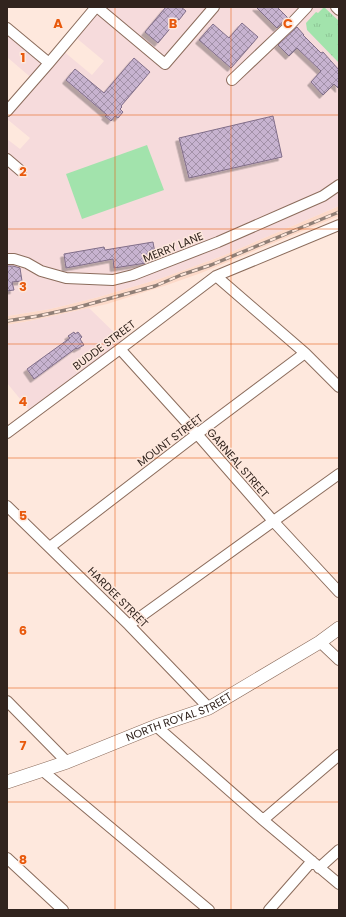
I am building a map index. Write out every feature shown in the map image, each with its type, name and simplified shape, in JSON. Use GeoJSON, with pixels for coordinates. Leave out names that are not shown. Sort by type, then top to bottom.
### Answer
{"type":"FeatureCollection","features":[{"type":"Feature","properties":{"kind":"main road","name":"NORTH ROYAL STREET"},"geometry":{"type":"LineString","coordinates":[[7,782],[43,771],[156,726],[209,708],[320,642],[339,628]]}},
{"type":"Feature","properties":{"kind":"street"},"geometry":{"type":"LineString","coordinates":[[7,111],[96,7],[165,64],[214,7]]}},
{"type":"Feature","properties":{"kind":"street"},"geometry":{"type":"LineString","coordinates":[[232,80],[307,7]]}},
{"type":"Feature","properties":{"kind":"street"},"geometry":{"type":"LineString","coordinates":[[336,7],[339,10]]}},
{"type":"Feature","properties":{"kind":"street"},"geometry":{"type":"LineString","coordinates":[[7,28],[49,63]]}},
{"type":"Feature","properties":{"kind":"street"},"geometry":{"type":"LineString","coordinates":[[7,159],[22,171]]}},
{"type":"Feature","properties":{"kind":"street","name":"MERRY LANE"},"geometry":{"type":"LineString","coordinates":[[7,259],[14,259],[26,263],[41,271],[66,278],[113,280],[133,275],[218,242],[323,196],[339,185]]}},
{"type":"Feature","properties":{"kind":"street","name":"BUDDE STREET"},"geometry":{"type":"LineString","coordinates":[[7,433],[216,276],[339,225]]}},
{"type":"Feature","properties":{"kind":"street"},"geometry":{"type":"LineString","coordinates":[[216,276],[305,353],[339,387]]}},
{"type":"Feature","properties":{"kind":"street","name":"GARNEAL STREET"},"geometry":{"type":"LineString","coordinates":[[120,349],[274,522],[339,592]]}},
{"type":"Feature","properties":{"kind":"street","name":"MOUNT STREET"},"geometry":{"type":"LineString","coordinates":[[50,547],[305,353]]}},
{"type":"Feature","properties":{"kind":"street"},"geometry":{"type":"LineString","coordinates":[[129,625],[339,474]]}},
{"type":"Feature","properties":{"kind":"street","name":"HARDEE STREET"},"geometry":{"type":"LineString","coordinates":[[9,512],[50,547],[129,625],[209,708]]}},
{"type":"Feature","properties":{"kind":"street"},"geometry":{"type":"LineString","coordinates":[[320,642],[339,660]]}},
{"type":"Feature","properties":{"kind":"street"},"geometry":{"type":"LineString","coordinates":[[7,701],[67,762]]}},
{"type":"Feature","properties":{"kind":"street"},"geometry":{"type":"LineString","coordinates":[[156,726],[339,884]]}},
{"type":"Feature","properties":{"kind":"street"},"geometry":{"type":"LineString","coordinates":[[264,820],[339,754]]}},
{"type":"Feature","properties":{"kind":"street"},"geometry":{"type":"LineString","coordinates":[[43,771],[209,910]]}},
{"type":"Feature","properties":{"kind":"street"},"geometry":{"type":"LineString","coordinates":[[269,910],[315,864],[339,850]]}},
{"type":"Feature","properties":{"kind":"street"},"geometry":{"type":"LineString","coordinates":[[7,858],[63,910]]}},
{"type":"Feature","properties":{"kind":"shaded area"},"geometry":{"type":"Polygon","coordinates":[[[98,7],[339,7],[339,206],[222,256],[162,278],[95,298],[50,309],[7,316],[7,139],[20,149],[30,138],[7,119],[7,113],[35,81],[7,57],[7,30],[49,65],[62,50],[92,75],[104,61],[74,36],[98,7]]]}},
{"type":"Feature","properties":{"kind":"shaded area"},"geometry":{"type":"Polygon","coordinates":[[[339,206],[339,216],[201,273],[107,304],[7,325],[7,316],[50,309],[95,298],[162,278],[222,256],[339,206]]]}},
{"type":"Feature","properties":{"kind":"shaded area"},"geometry":{"type":"Polygon","coordinates":[[[89,308],[124,342],[30,411],[7,383],[7,325],[89,308]]]}},
{"type":"Feature","properties":{"kind":"green space"},"geometry":{"type":"Polygon","coordinates":[[[324,7],[339,21],[339,63],[307,30],[306,23],[316,12],[318,13],[324,7]]]}},
{"type":"Feature","properties":{"kind":"green space"},"geometry":{"type":"Polygon","coordinates":[[[147,145],[164,190],[82,219],[66,174],[147,145]]]}},
{"type":"Feature","properties":{"kind":"building"},"geometry":{"type":"Polygon","coordinates":[[[166,7],[181,7],[186,11],[158,43],[145,32],[166,7]]]}},
{"type":"Feature","properties":{"kind":"building"},"geometry":{"type":"Polygon","coordinates":[[[256,7],[277,7],[288,18],[277,28],[256,7]]]}},
{"type":"Feature","properties":{"kind":"building"},"geometry":{"type":"Polygon","coordinates":[[[242,23],[258,37],[231,68],[199,40],[213,24],[229,38],[242,23]]]}},
{"type":"Feature","properties":{"kind":"building"},"geometry":{"type":"Polygon","coordinates":[[[297,27],[303,35],[321,53],[323,52],[339,70],[339,89],[334,84],[323,95],[311,82],[321,71],[297,48],[289,56],[278,45],[297,27]]]}},
{"type":"Feature","properties":{"kind":"building"},"geometry":{"type":"Polygon","coordinates":[[[134,58],[150,72],[121,106],[122,107],[120,109],[123,112],[118,118],[115,116],[111,121],[105,116],[107,115],[66,80],[75,69],[104,93],[134,58]]]}},
{"type":"Feature","properties":{"kind":"building"},"geometry":{"type":"Polygon","coordinates":[[[273,116],[282,157],[189,178],[179,138],[273,116]]]}},
{"type":"Feature","properties":{"kind":"building"},"geometry":{"type":"Polygon","coordinates":[[[153,242],[156,259],[146,263],[114,268],[113,259],[66,268],[64,254],[104,247],[105,250],[153,242]]]}},
{"type":"Feature","properties":{"kind":"building"},"geometry":{"type":"Polygon","coordinates":[[[7,266],[20,268],[22,281],[12,282],[14,290],[7,291],[7,266]]]}},
{"type":"Feature","properties":{"kind":"building"},"geometry":{"type":"Polygon","coordinates":[[[74,332],[75,334],[78,332],[82,337],[80,339],[84,345],[77,349],[76,348],[34,379],[27,369],[70,338],[68,336],[74,332]]]}},
{"type":"Feature","properties":{"kind":"railway"},"geometry":{"type":"LineString","coordinates":[[7,321],[75,308],[155,286],[211,265],[339,212]]}}]}
